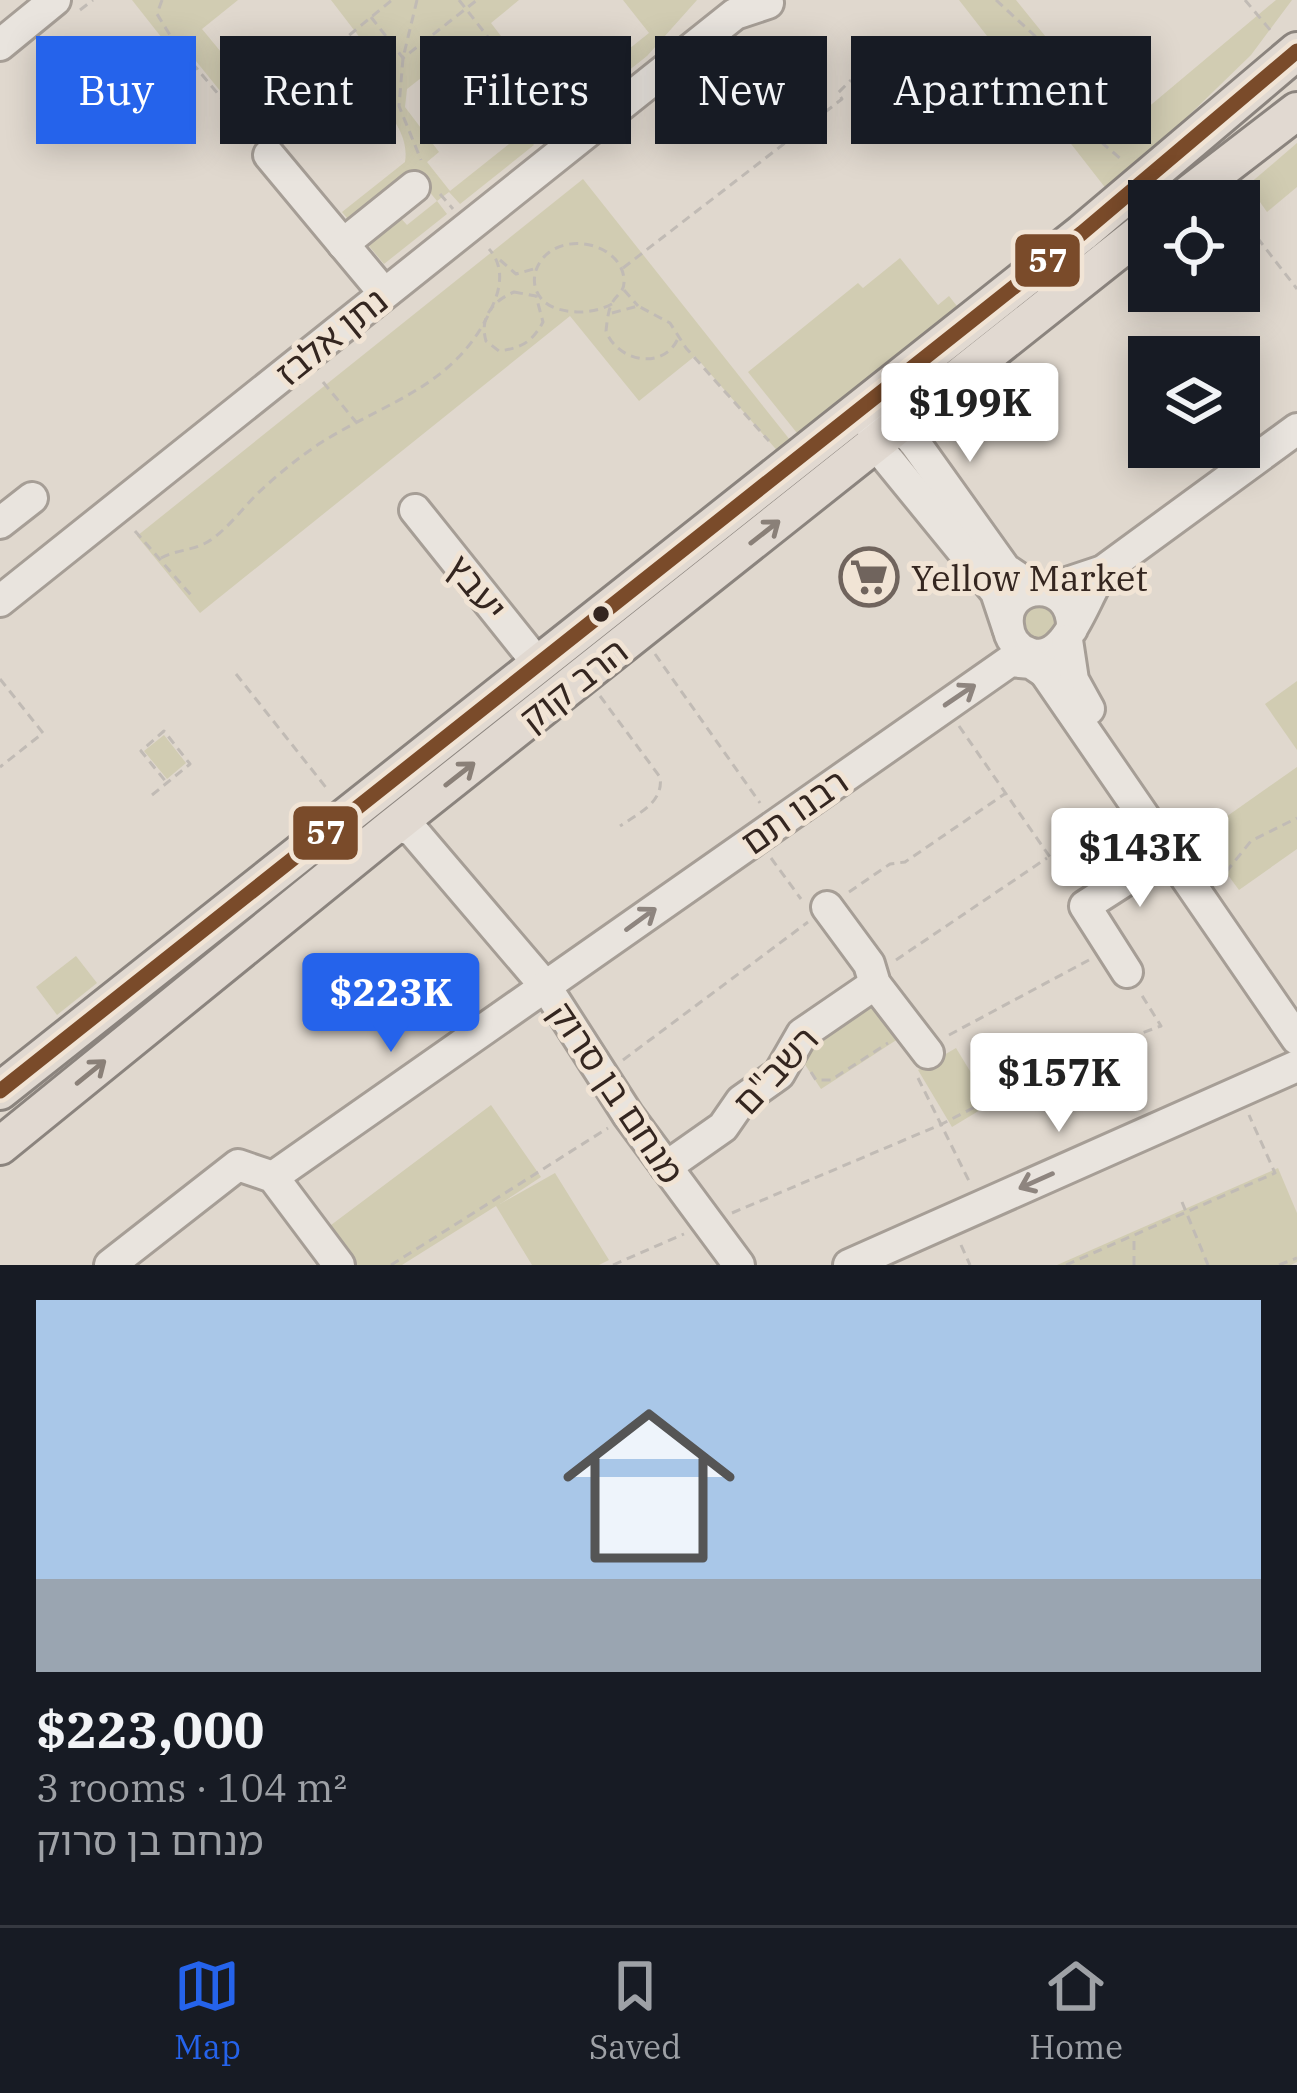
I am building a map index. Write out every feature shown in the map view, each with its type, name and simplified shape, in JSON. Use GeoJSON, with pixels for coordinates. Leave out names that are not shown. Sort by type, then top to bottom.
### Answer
{"type":"FeatureCollection","features":[{"type":"Feature","properties":{"kind":"main road","name":"הרב קוק"},"geometry":{"type":"LineString","coordinates":[[1146,180],[1294,53]]}},
{"type":"Feature","properties":{"kind":"main road"},"geometry":{"type":"LineString","coordinates":[[1207,180],[1297,111]]}},
{"type":"Feature","properties":{"kind":"main road","name":"הרב קוק"},"geometry":{"type":"LineString","coordinates":[[0,1091],[1128,195]]}},
{"type":"Feature","properties":{"kind":"main road","name":"הרב קוק"},"geometry":{"type":"LineString","coordinates":[[0,1146],[1128,243]]}},
{"type":"Feature","properties":{"kind":"street"},"geometry":{"type":"LineString","coordinates":[[0,45],[55,0]]}},
{"type":"Feature","properties":{"kind":"street","name":"נתן אלבז"},"geometry":{"type":"LineString","coordinates":[[690,36],[718,0]]}},
{"type":"Feature","properties":{"kind":"street","name":"נתן אלבז"},"geometry":{"type":"LineString","coordinates":[[707,36],[735,14],[766,1]]}},
{"type":"Feature","properties":{"kind":"street","name":"נתן אלבז"},"geometry":{"type":"LineString","coordinates":[[1,598],[655,77]]}},
{"type":"Feature","properties":{"kind":"street"},"geometry":{"type":"LineString","coordinates":[[269,155],[384,293]]}},
{"type":"Feature","properties":{"kind":"street"},"geometry":{"type":"LineString","coordinates":[[344,244],[423,179]]}},
{"type":"Feature","properties":{"kind":"street"},"geometry":{"type":"LineString","coordinates":[[868,405],[1002,601],[1011,638],[1037,663],[1297,1039]]}},
{"type":"Feature","properties":{"kind":"street"},"geometry":{"type":"LineString","coordinates":[[1037,663],[1070,634],[1084,598],[1103,571],[1297,429]]}},
{"type":"Feature","properties":{"kind":"street"},"geometry":{"type":"LineString","coordinates":[[888,435],[1005,569],[1056,594],[1070,609],[1078,692],[1297,1010]]}},
{"type":"Feature","properties":{"kind":"street"},"geometry":{"type":"LineString","coordinates":[[0,523],[32,498]]}},
{"type":"Feature","properties":{"kind":"street","name":"יעבץ"},"geometry":{"type":"LineString","coordinates":[[416,510],[539,664]]}},
{"type":"Feature","properties":{"kind":"street"},"geometry":{"type":"LineString","coordinates":[[1007,628],[1018,598],[1103,571]]}},
{"type":"Feature","properties":{"kind":"street","name":"רבנו תם"},"geometry":{"type":"LineString","coordinates":[[273,1177],[1010,661],[1037,663]]}},
{"type":"Feature","properties":{"kind":"street","name":"מנחם בן סרוק"},"geometry":{"type":"LineString","coordinates":[[390,830],[400,826],[412,831],[546,987],[628,1115],[739,1265]]}},
{"type":"Feature","properties":{"kind":"street"},"geometry":{"type":"LineString","coordinates":[[1119,960],[1085,907],[1168,852]]}},
{"type":"Feature","properties":{"kind":"street"},"geometry":{"type":"LineString","coordinates":[[820,911],[868,964],[873,980],[923,1046]]}},
{"type":"Feature","properties":{"kind":"street","name":"רשב\"ם"},"geometry":{"type":"LineString","coordinates":[[666,1167],[723,1127],[741,1101],[779,1074],[802,1034],[873,980]]}},
{"type":"Feature","properties":{"kind":"street"},"geometry":{"type":"LineString","coordinates":[[849,1265],[1297,1066]]}},
{"type":"Feature","properties":{"kind":"street"},"geometry":{"type":"LineString","coordinates":[[110,1265],[238,1165],[273,1177],[339,1265]]}},
{"type":"Feature","properties":{"kind":"path"},"geometry":{"type":"LineString","coordinates":[[162,0],[157,14],[164,26],[220,96]]}},
{"type":"Feature","properties":{"kind":"path"},"geometry":{"type":"LineString","coordinates":[[348,36],[392,0]]}},
{"type":"Feature","properties":{"kind":"path"},"geometry":{"type":"LineString","coordinates":[[417,0],[403,58],[399,106],[423,179],[455,212]]}},
{"type":"Feature","properties":{"kind":"path"},"geometry":{"type":"LineString","coordinates":[[459,0],[488,36]]}},
{"type":"Feature","properties":{"kind":"path"},"geometry":{"type":"LineString","coordinates":[[403,58],[477,0]]}},
{"type":"Feature","properties":{"kind":"path"},"geometry":{"type":"LineString","coordinates":[[996,0],[1035,36],[1050,58],[1079,123],[1146,180]]}},
{"type":"Feature","properties":{"kind":"path"},"geometry":{"type":"LineString","coordinates":[[1245,0],[1294,53]]}},
{"type":"Feature","properties":{"kind":"path"},"geometry":{"type":"LineString","coordinates":[[371,17],[403,58]]}},
{"type":"Feature","properties":{"kind":"path"},"geometry":{"type":"LineString","coordinates":[[622,269],[842,99],[838,93],[851,80]]}},
{"type":"Feature","properties":{"kind":"path"},"geometry":{"type":"LineString","coordinates":[[260,144],[269,155]]}},
{"type":"Feature","properties":{"kind":"path"},"geometry":{"type":"LineString","coordinates":[[1260,241],[1297,289]]}},
{"type":"Feature","properties":{"kind":"path"},"geometry":{"type":"LineString","coordinates":[[612,304],[579,313],[540,300],[534,280],[544,257],[555,250],[587,245],[607,250],[622,269],[624,289],[638,305],[659,314],[790,466]]}},
{"type":"Feature","properties":{"kind":"path"},"geometry":{"type":"LineString","coordinates":[[489,249],[516,274],[539,267]]}},
{"type":"Feature","properties":{"kind":"path"},"geometry":{"type":"LineString","coordinates":[[160,558],[198,548],[320,443],[387,410],[446,372],[493,304],[524,291],[536,296],[544,322],[524,346],[499,351],[483,332],[484,320],[493,304],[499,287],[498,258]]}},
{"type":"Feature","properties":{"kind":"path"},"geometry":{"type":"LineString","coordinates":[[624,289],[608,319],[610,341],[620,352],[645,360],[686,348]]}},
{"type":"Feature","properties":{"kind":"path"},"geometry":{"type":"LineString","coordinates":[[608,319],[619,309],[638,305]]}},
{"type":"Feature","properties":{"kind":"path"},"geometry":{"type":"LineString","coordinates":[[544,312],[551,306]]}},
{"type":"Feature","properties":{"kind":"path"},"geometry":{"type":"LineString","coordinates":[[669,352],[679,336]]}},
{"type":"Feature","properties":{"kind":"path"},"geometry":{"type":"LineString","coordinates":[[323,382],[358,423]]}},
{"type":"Feature","properties":{"kind":"path"},"geometry":{"type":"LineString","coordinates":[[135,531],[190,595]]}},
{"type":"Feature","properties":{"kind":"path"},"geometry":{"type":"LineString","coordinates":[[640,632],[820,911]]}},
{"type":"Feature","properties":{"kind":"path"},"geometry":{"type":"LineString","coordinates":[[236,674],[349,816]]}},
{"type":"Feature","properties":{"kind":"path"},"geometry":{"type":"LineString","coordinates":[[585,675],[660,776],[657,800],[620,826]]}},
{"type":"Feature","properties":{"kind":"path"},"geometry":{"type":"LineString","coordinates":[[0,679],[43,733],[0,767]]}},
{"type":"Feature","properties":{"kind":"path"},"geometry":{"type":"LineString","coordinates":[[944,706],[1085,907]]}},
{"type":"Feature","properties":{"kind":"path"},"geometry":{"type":"LineString","coordinates":[[152,795],[190,764],[164,731],[141,751],[166,783]]}},
{"type":"Feature","properties":{"kind":"path"},"geometry":{"type":"LineString","coordinates":[[602,1076],[820,911],[890,864],[905,862],[1006,793]]}},
{"type":"Feature","properties":{"kind":"path"},"geometry":{"type":"LineString","coordinates":[[1226,872],[1263,832],[1297,818]]}},
{"type":"Feature","properties":{"kind":"path"},"geometry":{"type":"LineString","coordinates":[[873,980],[1048,857]]}},
{"type":"Feature","properties":{"kind":"path"},"geometry":{"type":"LineString","coordinates":[[613,1265],[942,1124],[1060,1064],[1161,1026],[1119,960],[923,1046],[832,1080],[816,1080],[793,1047]]}},
{"type":"Feature","properties":{"kind":"path"},"geometry":{"type":"LineString","coordinates":[[923,1046],[915,1074],[980,1206]]}},
{"type":"Feature","properties":{"kind":"path"},"geometry":{"type":"LineString","coordinates":[[1070,1264],[1275,1174],[1238,1091]]}},
{"type":"Feature","properties":{"kind":"path"},"geometry":{"type":"LineString","coordinates":[[391,1265],[628,1115]]}},
{"type":"Feature","properties":{"kind":"path"},"geometry":{"type":"LineString","coordinates":[[1182,1202],[1208,1265]]}},
{"type":"Feature","properties":{"kind":"path"},"geometry":{"type":"LineString","coordinates":[[1133,1265],[1134,1235]]}},
{"type":"Feature","properties":{"kind":"path"},"geometry":{"type":"LineString","coordinates":[[1078,1247],[1082,1258]]}},
{"type":"Feature","properties":{"kind":"path"},"geometry":{"type":"LineString","coordinates":[[1280,1265],[1297,1258]]}},
{"type":"Feature","properties":{"kind":"shaded area"},"geometry":{"type":"Polygon","coordinates":[[[132,0],[238,0],[202,29],[220,51],[220,91],[196,61],[196,36],[160,36],[132,0]]]}},
{"type":"Feature","properties":{"kind":"shaded area"},"geometry":{"type":"Polygon","coordinates":[[[331,0],[519,0],[491,23],[501,36],[420,36],[420,79],[407,89],[405,107],[420,127],[420,144],[433,144],[439,152],[427,162],[450,191],[509,144],[534,145],[460,204],[449,192],[437,201],[414,173],[351,223],[342,212],[405,162],[406,153],[396,124],[396,36],[359,36],[331,0]]]}},
{"type":"Feature","properties":{"kind":"shaded area"},"geometry":{"type":"Polygon","coordinates":[[[623,0],[697,0],[665,36],[655,36],[655,47],[631,69],[631,47],[649,33],[623,0]]]}},
{"type":"Feature","properties":{"kind":"shaded area"},"geometry":{"type":"Polygon","coordinates":[[[959,0],[1016,0],[1045,36],[987,36],[959,0]]]}},
{"type":"Feature","properties":{"kind":"shaded area"},"geometry":{"type":"Polygon","coordinates":[[[1276,0],[1292,0],[1251,55],[1107,190],[1071,144],[1151,144],[1151,105],[1276,0]]]}},
{"type":"Feature","properties":{"kind":"shaded area"},"geometry":{"type":"Polygon","coordinates":[[[1297,143],[1297,187],[1267,212],[1260,202],[1260,180],[1254,180],[1297,143]]]}},
{"type":"Feature","properties":{"kind":"shaded area"},"geometry":{"type":"Polygon","coordinates":[[[583,179],[794,445],[781,455],[695,356],[639,401],[570,316],[200,613],[137,536],[583,179]]]}},
{"type":"Feature","properties":{"kind":"shaded area"},"geometry":{"type":"Polygon","coordinates":[[[437,201],[447,214],[384,264],[364,240],[397,214],[407,225],[437,201]]]}},
{"type":"Feature","properties":{"kind":"shaded area"},"geometry":{"type":"Polygon","coordinates":[[[900,258],[938,305],[949,296],[964,315],[805,443],[748,372],[858,283],[863,288],[900,258]]]}},
{"type":"Feature","properties":{"kind":"shaded area"},"geometry":{"type":"Polygon","coordinates":[[[1048,604],[1061,619],[1053,643],[1023,640],[1021,612],[1026,606],[1048,604]]]}},
{"type":"Feature","properties":{"kind":"shaded area"},"geometry":{"type":"Polygon","coordinates":[[[1297,681],[1297,750],[1265,704],[1297,681]]]}},
{"type":"Feature","properties":{"kind":"shaded area"},"geometry":{"type":"Polygon","coordinates":[[[164,735],[186,763],[167,779],[144,751],[164,735]]]}},
{"type":"Feature","properties":{"kind":"shaded area"},"geometry":{"type":"Polygon","coordinates":[[[1297,767],[1297,849],[1239,890],[1199,836],[1297,767]]]}},
{"type":"Feature","properties":{"kind":"shaded area"},"geometry":{"type":"Polygon","coordinates":[[[76,956],[97,983],[57,1015],[36,987],[76,956]]]}},
{"type":"Feature","properties":{"kind":"shaded area"},"geometry":{"type":"Polygon","coordinates":[[[871,992],[901,1037],[821,1089],[800,1057],[871,992]]]}},
{"type":"Feature","properties":{"kind":"shaded area"},"geometry":{"type":"Polygon","coordinates":[[[956,1048],[990,1104],[952,1127],[918,1070],[956,1048]]]}},
{"type":"Feature","properties":{"kind":"shaded area"},"geometry":{"type":"Polygon","coordinates":[[[491,1105],[541,1177],[500,1204],[555,1173],[609,1260],[599,1265],[532,1265],[496,1206],[402,1265],[352,1265],[327,1228],[491,1105]]]}},
{"type":"Feature","properties":{"kind":"shaded area"},"geometry":{"type":"Polygon","coordinates":[[[1278,1168],[1297,1213],[1297,1262],[1291,1265],[1057,1265],[1278,1168]]]}},
{"type":"Feature","properties":{"kind":"transit line","name":"57"},"geometry":{"type":"LineString","coordinates":[[0,1091],[1082,233],[1297,51]]}},
{"type":"Feature","properties":{"kind":"place","name":"Yellow Market"},"geometry":{"type":"Point","coordinates":[869,577]}}]}
